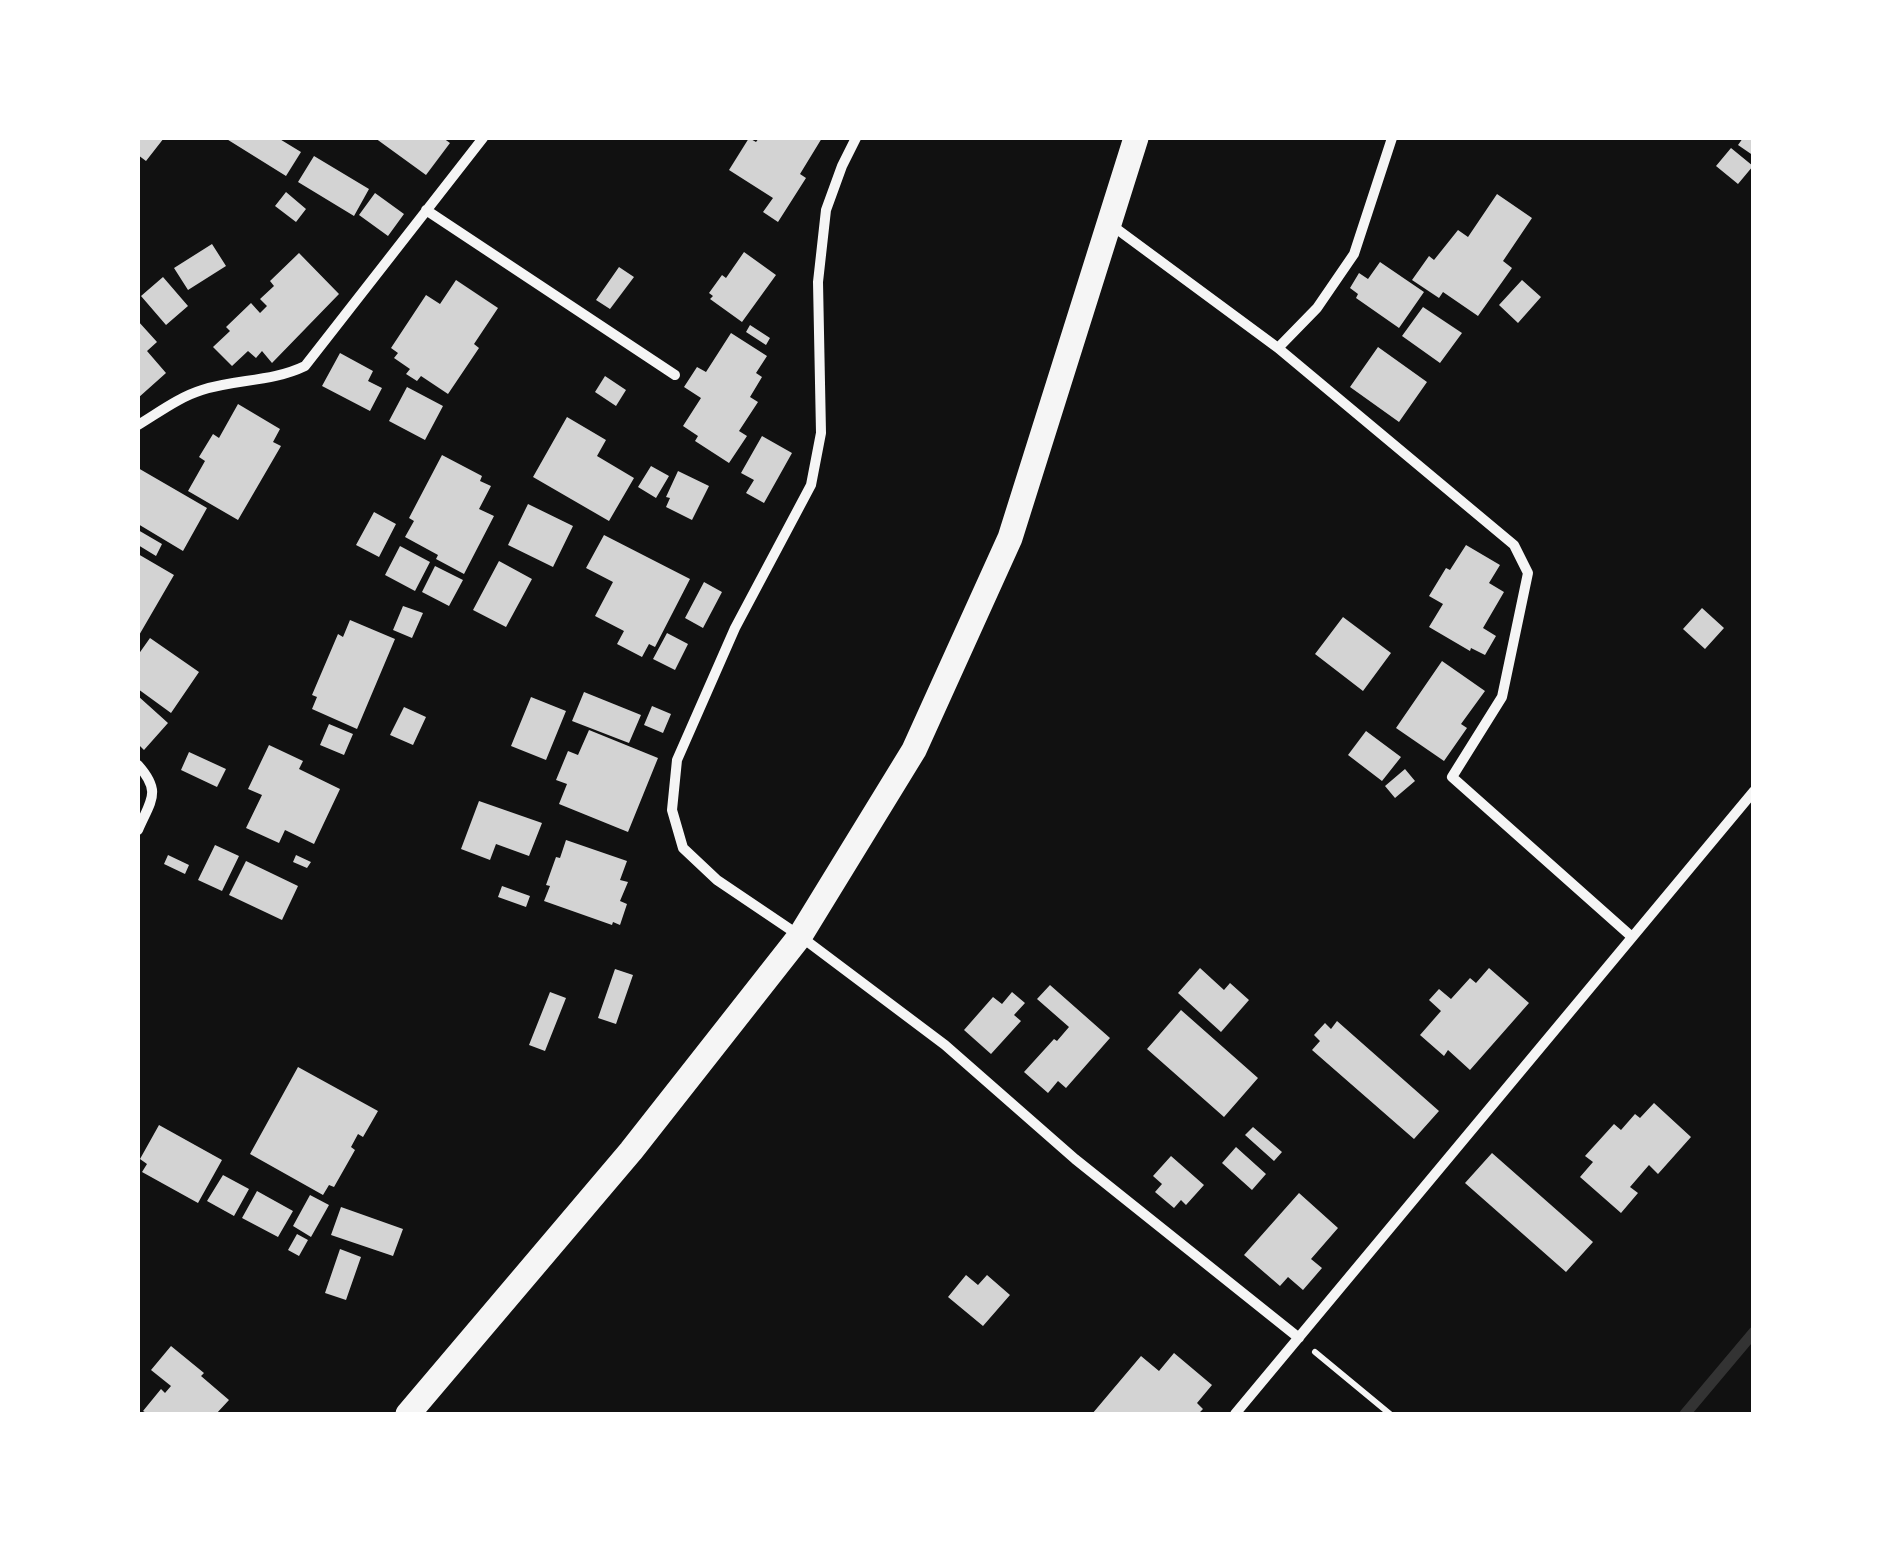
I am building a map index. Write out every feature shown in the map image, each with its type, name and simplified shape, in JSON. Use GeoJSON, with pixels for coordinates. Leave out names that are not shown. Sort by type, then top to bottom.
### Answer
{"type":"FeatureCollection","features":[{"type":"Feature","properties":{"kind":"main road"},"geometry":{"type":"LineString","coordinates":[[408,1414],[631,1151],[800,936],[914,750],[1010,538],[1136,138]]}},
{"type":"Feature","properties":{"kind":"street"},"geometry":{"type":"LineString","coordinates":[[138,426],[202,390],[286,376],[305,366],[483,138]]}},
{"type":"Feature","properties":{"kind":"street"},"geometry":{"type":"LineString","coordinates":[[856,138],[826,210],[818,282],[820,433],[811,484],[735,628],[677,760],[672,810],[683,848],[717,880],[800,936],[944,1045],[1075,1160],[1298,1338]]}},
{"type":"Feature","properties":{"kind":"street"},"geometry":{"type":"LineString","coordinates":[[1278,348],[1316,308],[1354,254],[1392,138]]}},
{"type":"Feature","properties":{"kind":"street"},"geometry":{"type":"LineString","coordinates":[[426,210],[675,375]]}},
{"type":"Feature","properties":{"kind":"street"},"geometry":{"type":"LineString","coordinates":[[1110,224],[1278,348],[1514,544],[1528,573],[1502,697],[1452,777],[1632,937]]}},
{"type":"Feature","properties":{"kind":"street"},"geometry":{"type":"LineString","coordinates":[[138,765],[150,779],[152,796],[138,830]]}},
{"type":"Feature","properties":{"kind":"street"},"geometry":{"type":"LineString","coordinates":[[1235,1414],[1754,791]]}},
{"type":"Feature","properties":{"kind":"path"},"geometry":{"type":"LineString","coordinates":[[1298,1338],[1390,1414]]}},
{"type":"Feature","properties":{"kind":"building"},"geometry":{"type":"Polygon","coordinates":[[[138,138],[164,138],[146,161],[138,155],[138,138]]]}},
{"type":"Feature","properties":{"kind":"building"},"geometry":{"type":"Polygon","coordinates":[[[225,138],[278,138],[301,152],[286,176],[225,138]]]}},
{"type":"Feature","properties":{"kind":"building"},"geometry":{"type":"Polygon","coordinates":[[[375,138],[443,138],[450,143],[426,175],[375,138]]]}},
{"type":"Feature","properties":{"kind":"building"},"geometry":{"type":"Polygon","coordinates":[[[749,138],[756,142],[759,138],[822,138],[800,174],[806,178],[778,222],[763,212],[773,198],[729,170],[749,138]]]}},
{"type":"Feature","properties":{"kind":"building"},"geometry":{"type":"Polygon","coordinates":[[[1743,138],[1754,138],[1754,156],[1738,145],[1743,138]]]}},
{"type":"Feature","properties":{"kind":"building"},"geometry":{"type":"Polygon","coordinates":[[[1731,148],[1753,166],[1738,184],[1716,166],[1731,148]]]}},
{"type":"Feature","properties":{"kind":"building"},"geometry":{"type":"Polygon","coordinates":[[[314,156],[369,189],[354,216],[298,182],[314,156]]]}},
{"type":"Feature","properties":{"kind":"building"},"geometry":{"type":"Polygon","coordinates":[[[286,192],[306,209],[296,222],[275,206],[286,192]]]}},
{"type":"Feature","properties":{"kind":"building"},"geometry":{"type":"Polygon","coordinates":[[[375,193],[404,214],[388,236],[359,215],[375,193]]]}},
{"type":"Feature","properties":{"kind":"building"},"geometry":{"type":"Polygon","coordinates":[[[1497,194],[1532,218],[1503,261],[1512,268],[1478,316],[1443,292],[1439,298],[1412,280],[1429,256],[1434,260],[1458,230],[1468,237],[1497,194]]]}},
{"type":"Feature","properties":{"kind":"building"},"geometry":{"type":"Polygon","coordinates":[[[212,244],[226,266],[188,290],[174,268],[212,244]]]}},
{"type":"Feature","properties":{"kind":"building"},"geometry":{"type":"Polygon","coordinates":[[[744,252],[776,275],[742,322],[710,299],[713,296],[709,293],[722,275],[726,278],[744,252]]]}},
{"type":"Feature","properties":{"kind":"building"},"geometry":{"type":"Polygon","coordinates":[[[299,253],[339,294],[272,363],[262,351],[256,358],[248,351],[232,366],[213,347],[230,331],[226,327],[251,303],[260,313],[267,306],[260,299],[274,286],[270,281],[299,253]]]}},
{"type":"Feature","properties":{"kind":"building"},"geometry":{"type":"Polygon","coordinates":[[[1380,262],[1424,292],[1399,328],[1356,298],[1358,294],[1350,288],[1359,273],[1368,279],[1380,262]]]}},
{"type":"Feature","properties":{"kind":"building"},"geometry":{"type":"Polygon","coordinates":[[[619,267],[634,277],[610,309],[596,300],[619,267]]]}},
{"type":"Feature","properties":{"kind":"building"},"geometry":{"type":"Polygon","coordinates":[[[163,277],[188,306],[166,325],[141,296],[163,277]]]}},
{"type":"Feature","properties":{"kind":"building"},"geometry":{"type":"Polygon","coordinates":[[[456,280],[498,308],[474,344],[479,348],[448,394],[421,376],[417,381],[406,374],[410,369],[394,358],[398,353],[391,348],[426,295],[440,304],[456,280]]]}},
{"type":"Feature","properties":{"kind":"building"},"geometry":{"type":"Polygon","coordinates":[[[1522,280],[1541,297],[1518,323],[1499,305],[1522,280]]]}},
{"type":"Feature","properties":{"kind":"building"},"geometry":{"type":"Polygon","coordinates":[[[1423,307],[1462,333],[1440,363],[1402,336],[1423,307]]]}},
{"type":"Feature","properties":{"kind":"building"},"geometry":{"type":"Polygon","coordinates":[[[138,321],[157,342],[147,351],[166,373],[138,398],[138,321]]]}},
{"type":"Feature","properties":{"kind":"building"},"geometry":{"type":"Polygon","coordinates":[[[750,325],[770,338],[766,345],[746,332],[750,325]]]}},
{"type":"Feature","properties":{"kind":"building"},"geometry":{"type":"Polygon","coordinates":[[[731,333],[767,356],[756,373],[762,377],[750,397],[758,402],[739,431],[747,436],[729,463],[695,441],[698,436],[683,426],[701,398],[684,387],[697,367],[706,372],[731,333]]]}},
{"type":"Feature","properties":{"kind":"building"},"geometry":{"type":"Polygon","coordinates":[[[1378,347],[1427,382],[1399,422],[1350,387],[1378,347]]]}},
{"type":"Feature","properties":{"kind":"building"},"geometry":{"type":"Polygon","coordinates":[[[340,353],[373,371],[368,381],[382,388],[370,411],[322,386],[340,353]]]}},
{"type":"Feature","properties":{"kind":"building"},"geometry":{"type":"Polygon","coordinates":[[[605,376],[626,390],[616,406],[595,392],[605,376]]]}},
{"type":"Feature","properties":{"kind":"building"},"geometry":{"type":"Polygon","coordinates":[[[407,387],[443,406],[425,440],[389,421],[407,387]]]}},
{"type":"Feature","properties":{"kind":"building"},"geometry":{"type":"Polygon","coordinates":[[[238,404],[280,429],[273,442],[281,446],[238,520],[188,491],[205,461],[199,457],[213,434],[219,438],[238,404]]]}},
{"type":"Feature","properties":{"kind":"building"},"geometry":{"type":"Polygon","coordinates":[[[567,417],[606,440],[597,456],[634,478],[609,521],[533,477],[567,417]]]}},
{"type":"Feature","properties":{"kind":"building"},"geometry":{"type":"Polygon","coordinates":[[[762,436],[792,453],[764,503],[746,493],[754,480],[741,473],[762,436]]]}},
{"type":"Feature","properties":{"kind":"building"},"geometry":{"type":"Polygon","coordinates":[[[442,455],[482,476],[480,481],[491,486],[479,509],[494,516],[464,574],[405,537],[414,521],[409,518],[442,455]]]}},
{"type":"Feature","properties":{"kind":"building"},"geometry":{"type":"Polygon","coordinates":[[[651,466],[669,476],[656,498],[638,487],[651,466]]]}},
{"type":"Feature","properties":{"kind":"building"},"geometry":{"type":"Polygon","coordinates":[[[138,468],[207,508],[183,551],[138,524],[138,468]]]}},
{"type":"Feature","properties":{"kind":"building"},"geometry":{"type":"Polygon","coordinates":[[[678,471],[709,486],[692,520],[666,507],[670,498],[666,497],[678,471]]]}},
{"type":"Feature","properties":{"kind":"building"},"geometry":{"type":"Polygon","coordinates":[[[528,504],[573,526],[553,567],[508,545],[528,504]]]}},
{"type":"Feature","properties":{"kind":"building"},"geometry":{"type":"Polygon","coordinates":[[[374,512],[396,524],[379,557],[356,545],[374,512]]]}},
{"type":"Feature","properties":{"kind":"building"},"geometry":{"type":"Polygon","coordinates":[[[138,530],[162,544],[156,556],[138,545],[138,530]]]}},
{"type":"Feature","properties":{"kind":"building"},"geometry":{"type":"Polygon","coordinates":[[[604,535],[690,579],[655,647],[649,644],[642,657],[617,644],[624,631],[595,616],[613,582],[586,568],[604,535]]]}},
{"type":"Feature","properties":{"kind":"building"},"geometry":{"type":"Polygon","coordinates":[[[1466,545],[1500,565],[1489,583],[1504,592],[1483,628],[1496,636],[1485,655],[1471,648],[1470,651],[1429,627],[1443,604],[1429,596],[1466,545]]]}},
{"type":"Feature","properties":{"kind":"building"},"geometry":{"type":"Polygon","coordinates":[[[400,546],[430,562],[415,591],[385,575],[400,546]]]}},
{"type":"Feature","properties":{"kind":"building"},"geometry":{"type":"Polygon","coordinates":[[[138,554],[174,575],[138,637],[138,554]]]}},
{"type":"Feature","properties":{"kind":"building"},"geometry":{"type":"Polygon","coordinates":[[[499,561],[532,579],[506,627],[473,610],[499,561]]]}},
{"type":"Feature","properties":{"kind":"building"},"geometry":{"type":"Polygon","coordinates":[[[435,566],[463,580],[449,606],[422,592],[435,566]]]}},
{"type":"Feature","properties":{"kind":"building"},"geometry":{"type":"Polygon","coordinates":[[[704,582],[722,592],[703,628],[685,618],[704,582]]]}},
{"type":"Feature","properties":{"kind":"building"},"geometry":{"type":"Polygon","coordinates":[[[403,606],[423,613],[412,638],[393,630],[403,606]]]}},
{"type":"Feature","properties":{"kind":"building"},"geometry":{"type":"Polygon","coordinates":[[[1702,608],[1724,628],[1705,649],[1683,629],[1702,608]]]}},
{"type":"Feature","properties":{"kind":"building"},"geometry":{"type":"Polygon","coordinates":[[[1343,617],[1391,653],[1363,691],[1315,654],[1343,617]]]}},
{"type":"Feature","properties":{"kind":"building"},"geometry":{"type":"Polygon","coordinates":[[[350,620],[395,639],[357,729],[312,709],[317,697],[312,695],[338,634],[343,637],[350,620]]]}},
{"type":"Feature","properties":{"kind":"building"},"geometry":{"type":"Polygon","coordinates":[[[667,633],[688,644],[675,670],[653,659],[667,633]]]}},
{"type":"Feature","properties":{"kind":"building"},"geometry":{"type":"Polygon","coordinates":[[[150,638],[199,672],[171,713],[138,689],[138,655],[150,638]]]}},
{"type":"Feature","properties":{"kind":"building"},"geometry":{"type":"Polygon","coordinates":[[[1442,661],[1485,691],[1461,724],[1467,728],[1444,761],[1396,728],[1442,661]]]}},
{"type":"Feature","properties":{"kind":"building"},"geometry":{"type":"Polygon","coordinates":[[[584,692],[641,715],[629,743],[572,721],[584,692]]]}},
{"type":"Feature","properties":{"kind":"building"},"geometry":{"type":"Polygon","coordinates":[[[138,696],[168,723],[144,750],[138,744],[138,696]]]}},
{"type":"Feature","properties":{"kind":"building"},"geometry":{"type":"Polygon","coordinates":[[[531,697],[566,711],[546,760],[511,746],[531,697]]]}},
{"type":"Feature","properties":{"kind":"building"},"geometry":{"type":"Polygon","coordinates":[[[652,706],[671,714],[663,733],[644,725],[652,706]]]}},
{"type":"Feature","properties":{"kind":"building"},"geometry":{"type":"Polygon","coordinates":[[[404,707],[426,717],[413,745],[390,735],[404,707]]]}},
{"type":"Feature","properties":{"kind":"building"},"geometry":{"type":"Polygon","coordinates":[[[329,724],[353,734],[344,755],[320,745],[329,724]]]}},
{"type":"Feature","properties":{"kind":"building"},"geometry":{"type":"Polygon","coordinates":[[[589,730],[658,758],[628,832],[559,804],[567,784],[556,780],[568,751],[578,755],[589,730]]]}},
{"type":"Feature","properties":{"kind":"building"},"geometry":{"type":"Polygon","coordinates":[[[1366,731],[1401,757],[1382,781],[1348,755],[1366,731]]]}},
{"type":"Feature","properties":{"kind":"building"},"geometry":{"type":"Polygon","coordinates":[[[269,745],[303,761],[299,769],[340,789],[314,844],[285,830],[279,843],[246,828],[262,795],[248,789],[269,745]]]}},
{"type":"Feature","properties":{"kind":"building"},"geometry":{"type":"Polygon","coordinates":[[[189,752],[226,769],[217,787],[181,770],[189,752]]]}},
{"type":"Feature","properties":{"kind":"building"},"geometry":{"type":"Polygon","coordinates":[[[1405,769],[1415,781],[1395,798],[1385,786],[1405,769]]]}},
{"type":"Feature","properties":{"kind":"building"},"geometry":{"type":"Polygon","coordinates":[[[479,801],[542,823],[529,856],[496,844],[490,860],[461,849],[479,801]]]}},
{"type":"Feature","properties":{"kind":"building"},"geometry":{"type":"Polygon","coordinates":[[[566,840],[627,861],[620,880],[628,882],[620,901],[627,904],[620,925],[544,901],[556,857],[560,858],[566,840]]]}},
{"type":"Feature","properties":{"kind":"building"},"geometry":{"type":"Polygon","coordinates":[[[215,845],[239,856],[222,891],[198,880],[215,845]]]}},
{"type":"Feature","properties":{"kind":"building"},"geometry":{"type":"Polygon","coordinates":[[[168,855],[189,865],[185,874],[164,864],[168,855]]]}},
{"type":"Feature","properties":{"kind":"building"},"geometry":{"type":"Polygon","coordinates":[[[296,855],[311,862],[307,868],[293,862],[296,855]]]}},
{"type":"Feature","properties":{"kind":"building"},"geometry":{"type":"Polygon","coordinates":[[[246,861],[298,886],[282,920],[229,895],[246,861]]]}},
{"type":"Feature","properties":{"kind":"building"},"geometry":{"type":"Polygon","coordinates":[[[502,886],[530,896],[526,907],[498,897],[502,886]]]}},
{"type":"Feature","properties":{"kind":"building"},"geometry":{"type":"Polygon","coordinates":[[[1200,968],[1224,990],[1230,983],[1249,1000],[1221,1032],[1178,993],[1200,968]]]}},
{"type":"Feature","properties":{"kind":"building"},"geometry":{"type":"Polygon","coordinates":[[[1489,968],[1529,1003],[1470,1070],[1448,1050],[1444,1056],[1420,1035],[1441,1011],[1429,1000],[1439,989],[1451,999],[1470,978],[1476,983],[1489,968]]]}},
{"type":"Feature","properties":{"kind":"building"},"geometry":{"type":"Polygon","coordinates":[[[615,969],[633,975],[616,1024],[598,1018],[615,969]]]}},
{"type":"Feature","properties":{"kind":"building"},"geometry":{"type":"Polygon","coordinates":[[[1050,985],[1110,1038],[1066,1088],[1058,1081],[1048,1093],[1024,1072],[1069,1027],[1037,999],[1050,985]]]}},
{"type":"Feature","properties":{"kind":"building"},"geometry":{"type":"Polygon","coordinates":[[[550,992],[566,998],[545,1051],[529,1045],[550,992]]]}},
{"type":"Feature","properties":{"kind":"building"},"geometry":{"type":"Polygon","coordinates":[[[1012,992],[1025,1003],[1014,1015],[1021,1021],[991,1054],[964,1030],[993,997],[1002,1004],[1012,992]]]}},
{"type":"Feature","properties":{"kind":"building"},"geometry":{"type":"Polygon","coordinates":[[[1181,1010],[1258,1078],[1224,1117],[1147,1049],[1181,1010]]]}},
{"type":"Feature","properties":{"kind":"building"},"geometry":{"type":"Polygon","coordinates":[[[1337,1021],[1439,1111],[1414,1139],[1312,1050],[1320,1041],[1314,1035],[1325,1023],[1331,1029],[1337,1021]]]}},
{"type":"Feature","properties":{"kind":"building"},"geometry":{"type":"Polygon","coordinates":[[[298,1067],[378,1111],[363,1137],[358,1134],[351,1147],[355,1150],[334,1187],[329,1185],[323,1195],[250,1154],[298,1067]]]}},
{"type":"Feature","properties":{"kind":"building"},"geometry":{"type":"Polygon","coordinates":[[[1654,1103],[1691,1137],[1658,1174],[1649,1165],[1630,1187],[1638,1193],[1621,1213],[1580,1177],[1593,1162],[1585,1156],[1614,1124],[1621,1130],[1635,1114],[1640,1118],[1654,1103]]]}},
{"type":"Feature","properties":{"kind":"building"},"geometry":{"type":"Polygon","coordinates":[[[159,1125],[222,1160],[198,1203],[142,1172],[147,1164],[140,1159],[159,1125]]]}},
{"type":"Feature","properties":{"kind":"building"},"geometry":{"type":"Polygon","coordinates":[[[1253,1127],[1282,1152],[1274,1161],[1245,1135],[1253,1127]]]}},
{"type":"Feature","properties":{"kind":"building"},"geometry":{"type":"Polygon","coordinates":[[[1236,1147],[1266,1174],[1252,1190],[1222,1163],[1236,1147]]]}},
{"type":"Feature","properties":{"kind":"building"},"geometry":{"type":"Polygon","coordinates":[[[1492,1153],[1593,1242],[1566,1272],[1465,1183],[1492,1153]]]}},
{"type":"Feature","properties":{"kind":"building"},"geometry":{"type":"Polygon","coordinates":[[[1171,1156],[1204,1185],[1186,1205],[1181,1200],[1174,1208],[1155,1192],[1162,1184],[1153,1176],[1171,1156]]]}},
{"type":"Feature","properties":{"kind":"building"},"geometry":{"type":"Polygon","coordinates":[[[223,1175],[249,1189],[234,1216],[207,1201],[223,1175]]]}},
{"type":"Feature","properties":{"kind":"building"},"geometry":{"type":"Polygon","coordinates":[[[257,1191],[293,1211],[278,1237],[242,1218],[257,1191]]]}},
{"type":"Feature","properties":{"kind":"building"},"geometry":{"type":"Polygon","coordinates":[[[1299,1193],[1338,1228],[1311,1259],[1322,1268],[1303,1290],[1288,1277],[1280,1286],[1244,1255],[1299,1193]]]}},
{"type":"Feature","properties":{"kind":"building"},"geometry":{"type":"Polygon","coordinates":[[[310,1195],[329,1205],[311,1237],[293,1226],[310,1195]]]}},
{"type":"Feature","properties":{"kind":"building"},"geometry":{"type":"Polygon","coordinates":[[[341,1207],[403,1229],[393,1256],[331,1235],[341,1207]]]}},
{"type":"Feature","properties":{"kind":"building"},"geometry":{"type":"Polygon","coordinates":[[[297,1234],[308,1240],[299,1256],[288,1250],[297,1234]]]}},
{"type":"Feature","properties":{"kind":"building"},"geometry":{"type":"Polygon","coordinates":[[[340,1249],[361,1257],[346,1300],[325,1293],[340,1249]]]}},
{"type":"Feature","properties":{"kind":"building"},"geometry":{"type":"Polygon","coordinates":[[[966,1275],[978,1285],[987,1275],[1010,1295],[983,1326],[948,1297],[966,1275]]]}},
{"type":"Feature","properties":{"kind":"building"},"geometry":{"type":"Polygon","coordinates":[[[171,1346],[229,1400],[216,1414],[143,1411],[161,1389],[165,1393],[171,1386],[151,1370],[171,1346]]]}},
{"type":"Feature","properties":{"kind":"building"},"geometry":{"type":"Polygon","coordinates":[[[1174,1353],[1212,1385],[1197,1403],[1203,1409],[1198,1414],[1092,1414],[1141,1356],[1159,1371],[1174,1353]]]}},
{"type":"Feature","properties":{"kind":"waterway"},"geometry":{"type":"LineString","coordinates":[[1685,1414],[1754,1332]]}}]}
